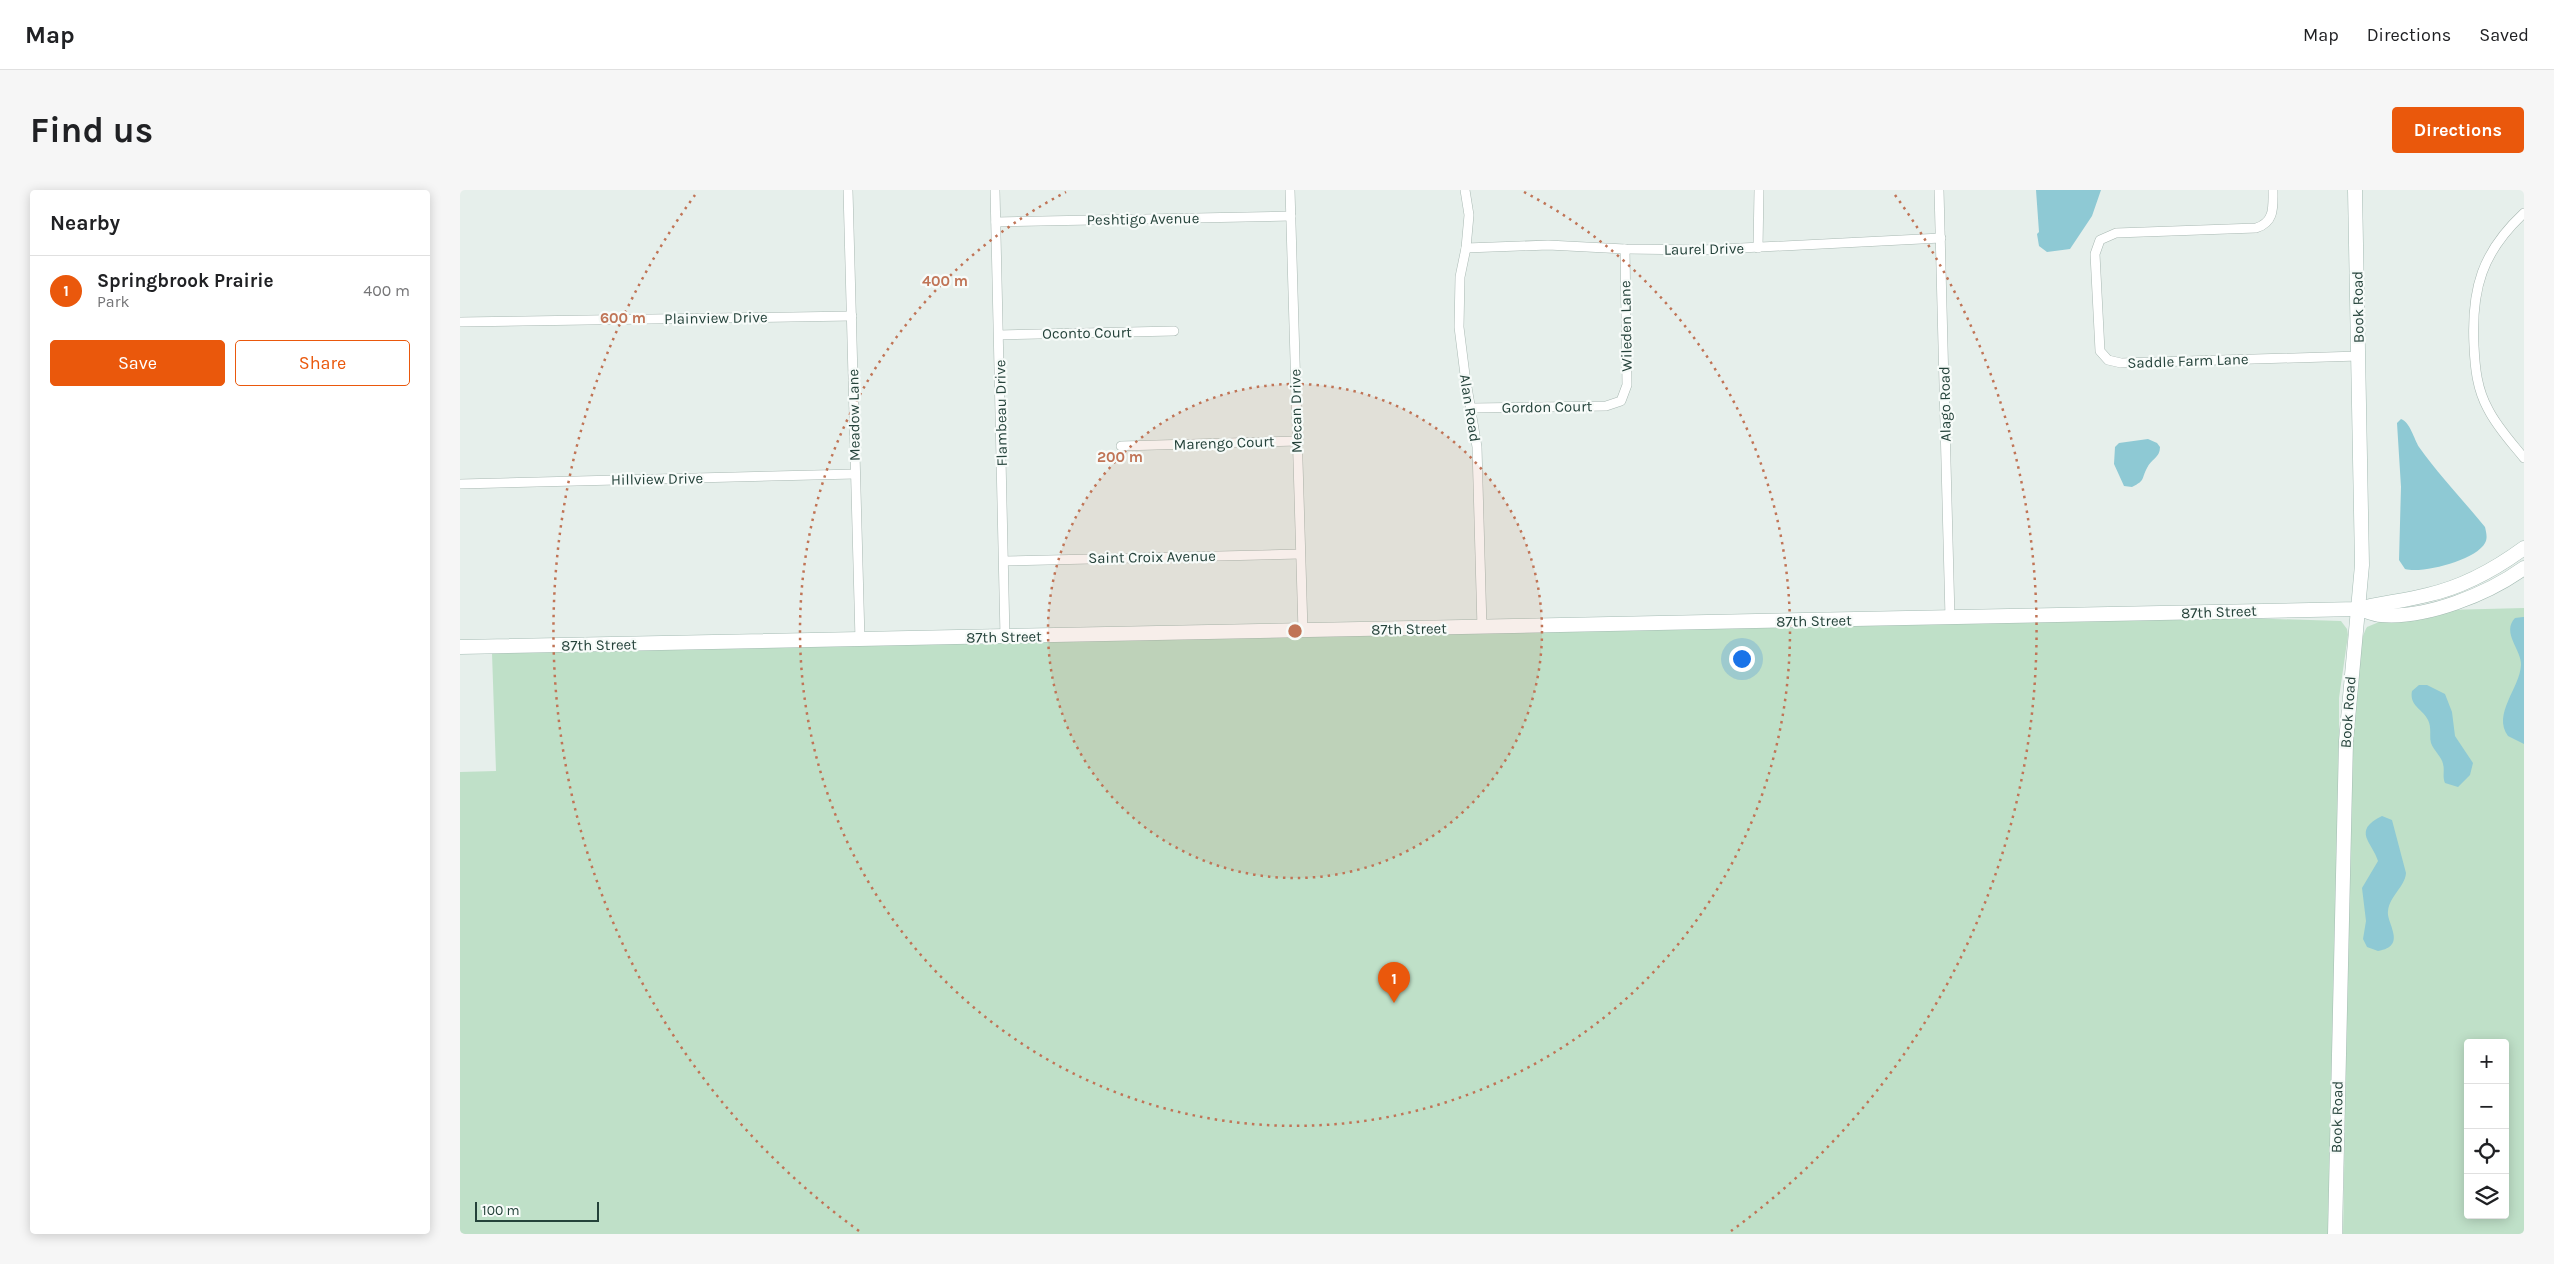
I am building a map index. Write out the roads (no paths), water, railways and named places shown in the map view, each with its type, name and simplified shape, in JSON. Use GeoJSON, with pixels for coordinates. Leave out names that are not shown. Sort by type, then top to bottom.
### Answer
{"type":"FeatureCollection","features":[{"type":"Feature","properties":{"kind":"street","name":"Meadow Lane"},"geometry":{"type":"LineString","coordinates":[[848,190],[860,640]]}},
{"type":"Feature","properties":{"kind":"street","name":"Flambeau Drive"},"geometry":{"type":"LineString","coordinates":[[995,190],[1005,637]]}},
{"type":"Feature","properties":{"kind":"street","name":"Mecan Drive"},"geometry":{"type":"LineString","coordinates":[[1290,190],[1303,631]]}},
{"type":"Feature","properties":{"kind":"street","name":"Alan Road"},"geometry":{"type":"LineString","coordinates":[[1465,190],[1469,215],[1466,248],[1460,277],[1459,327],[1465,376],[1472,408],[1478,466],[1482,628]]}},
{"type":"Feature","properties":{"kind":"street"},"geometry":{"type":"LineString","coordinates":[[1758,248],[1759,190]]}},
{"type":"Feature","properties":{"kind":"street","name":"Alago Road"},"geometry":{"type":"LineString","coordinates":[[1940,190],[1950,618]]}},
{"type":"Feature","properties":{"kind":"street","name":"Saddle Farm Lane"},"geometry":{"type":"LineString","coordinates":[[2272,190],[2272,215],[2267,223],[2256,228],[2116,233],[2100,240],[2095,254],[2100,351],[2108,360],[2121,363],[2359,356]]}},
{"type":"Feature","properties":{"kind":"street","name":"Book Road"},"geometry":{"type":"LineString","coordinates":[[2335,1234],[2344,781],[2348,703],[2362,565],[2355,190]]}},
{"type":"Feature","properties":{"kind":"street"},"geometry":{"type":"LineString","coordinates":[[2524,213],[2499,239],[2485,262],[2476,291],[2473,326],[2476,377],[2483,398],[2495,422],[2524,458]]}},
{"type":"Feature","properties":{"kind":"street","name":"Peshtigo Avenue"},"geometry":{"type":"LineString","coordinates":[[996,222],[1291,216]]}},
{"type":"Feature","properties":{"kind":"street","name":"Laurel Drive"},"geometry":{"type":"LineString","coordinates":[[1466,248],[1548,244],[1625,249],[1758,248],[1941,238]]}},
{"type":"Feature","properties":{"kind":"street","name":"Wileden Lane"},"geometry":{"type":"LineString","coordinates":[[1621,401],[1627,385],[1625,249]]}},
{"type":"Feature","properties":{"kind":"street","name":"Plainview Drive"},"geometry":{"type":"LineString","coordinates":[[460,322],[852,316]]}},
{"type":"Feature","properties":{"kind":"street","name":"Oconto Court"},"geometry":{"type":"LineString","coordinates":[[999,335],[1174,331]]}},
{"type":"Feature","properties":{"kind":"street","name":"Gordon Court"},"geometry":{"type":"LineString","coordinates":[[1472,408],[1606,406],[1621,401]]}},
{"type":"Feature","properties":{"kind":"street","name":"Marengo Court"},"geometry":{"type":"LineString","coordinates":[[1121,446],[1297,441]]}},
{"type":"Feature","properties":{"kind":"street","name":"Hillview Drive"},"geometry":{"type":"LineString","coordinates":[[460,484],[855,474]]}},
{"type":"Feature","properties":{"kind":"street","name":"87th Street"},"geometry":{"type":"LineString","coordinates":[[460,647],[2358,609],[2382,602],[2428,595],[2464,584],[2488,572],[2524,548]]}},
{"type":"Feature","properties":{"kind":"street","name":"Saint Croix Avenue"},"geometry":{"type":"LineString","coordinates":[[1004,560],[1300,554]]}},
{"type":"Feature","properties":{"kind":"street","name":"87th Street"},"geometry":{"type":"LineString","coordinates":[[2358,609],[2380,616],[2420,612],[2474,595],[2524,568]]}},
{"type":"Feature","properties":{"kind":"water"},"geometry":{"type":"Polygon","coordinates":[[[2036,190],[2101,190],[2092,216],[2070,249],[2047,252],[2039,246],[2036,190]]]}},
{"type":"Feature","properties":{"kind":"water"},"geometry":{"type":"Polygon","coordinates":[[[2401,419],[2409,427],[2419,447],[2485,527],[2487,537],[2485,543],[2471,555],[2448,564],[2413,570],[2405,569],[2399,560],[2401,487],[2397,423],[2401,419]]]}},
{"type":"Feature","properties":{"kind":"water"},"geometry":{"type":"Polygon","coordinates":[[[2148,439],[2157,443],[2160,447],[2159,454],[2149,465],[2139,483],[2132,487],[2124,486],[2114,464],[2115,447],[2119,443],[2148,439]]]}},
{"type":"Feature","properties":{"kind":"water"},"geometry":{"type":"Polygon","coordinates":[[[2524,617],[2524,744],[2508,736],[2504,728],[2503,719],[2521,665],[2519,653],[2511,636],[2511,624],[2515,618],[2524,617]]]}},
{"type":"Feature","properties":{"kind":"water"},"geometry":{"type":"Polygon","coordinates":[[[2419,685],[2427,685],[2445,694],[2452,712],[2455,736],[2473,763],[2470,775],[2458,787],[2445,783],[2442,761],[2431,743],[2429,723],[2426,716],[2414,704],[2412,691],[2419,685]]]}},
{"type":"Feature","properties":{"kind":"water"},"geometry":{"type":"Polygon","coordinates":[[[2382,816],[2392,820],[2406,873],[2403,883],[2389,905],[2388,916],[2394,939],[2387,948],[2378,951],[2367,947],[2363,939],[2366,921],[2362,888],[2378,861],[2366,837],[2366,832],[2373,822],[2382,816]]]}},
{"type":"Feature","properties":{"kind":"place","name":"Springbrook Prairie"},"geometry":{"type":"Point","coordinates":[1394,1003]}}]}
